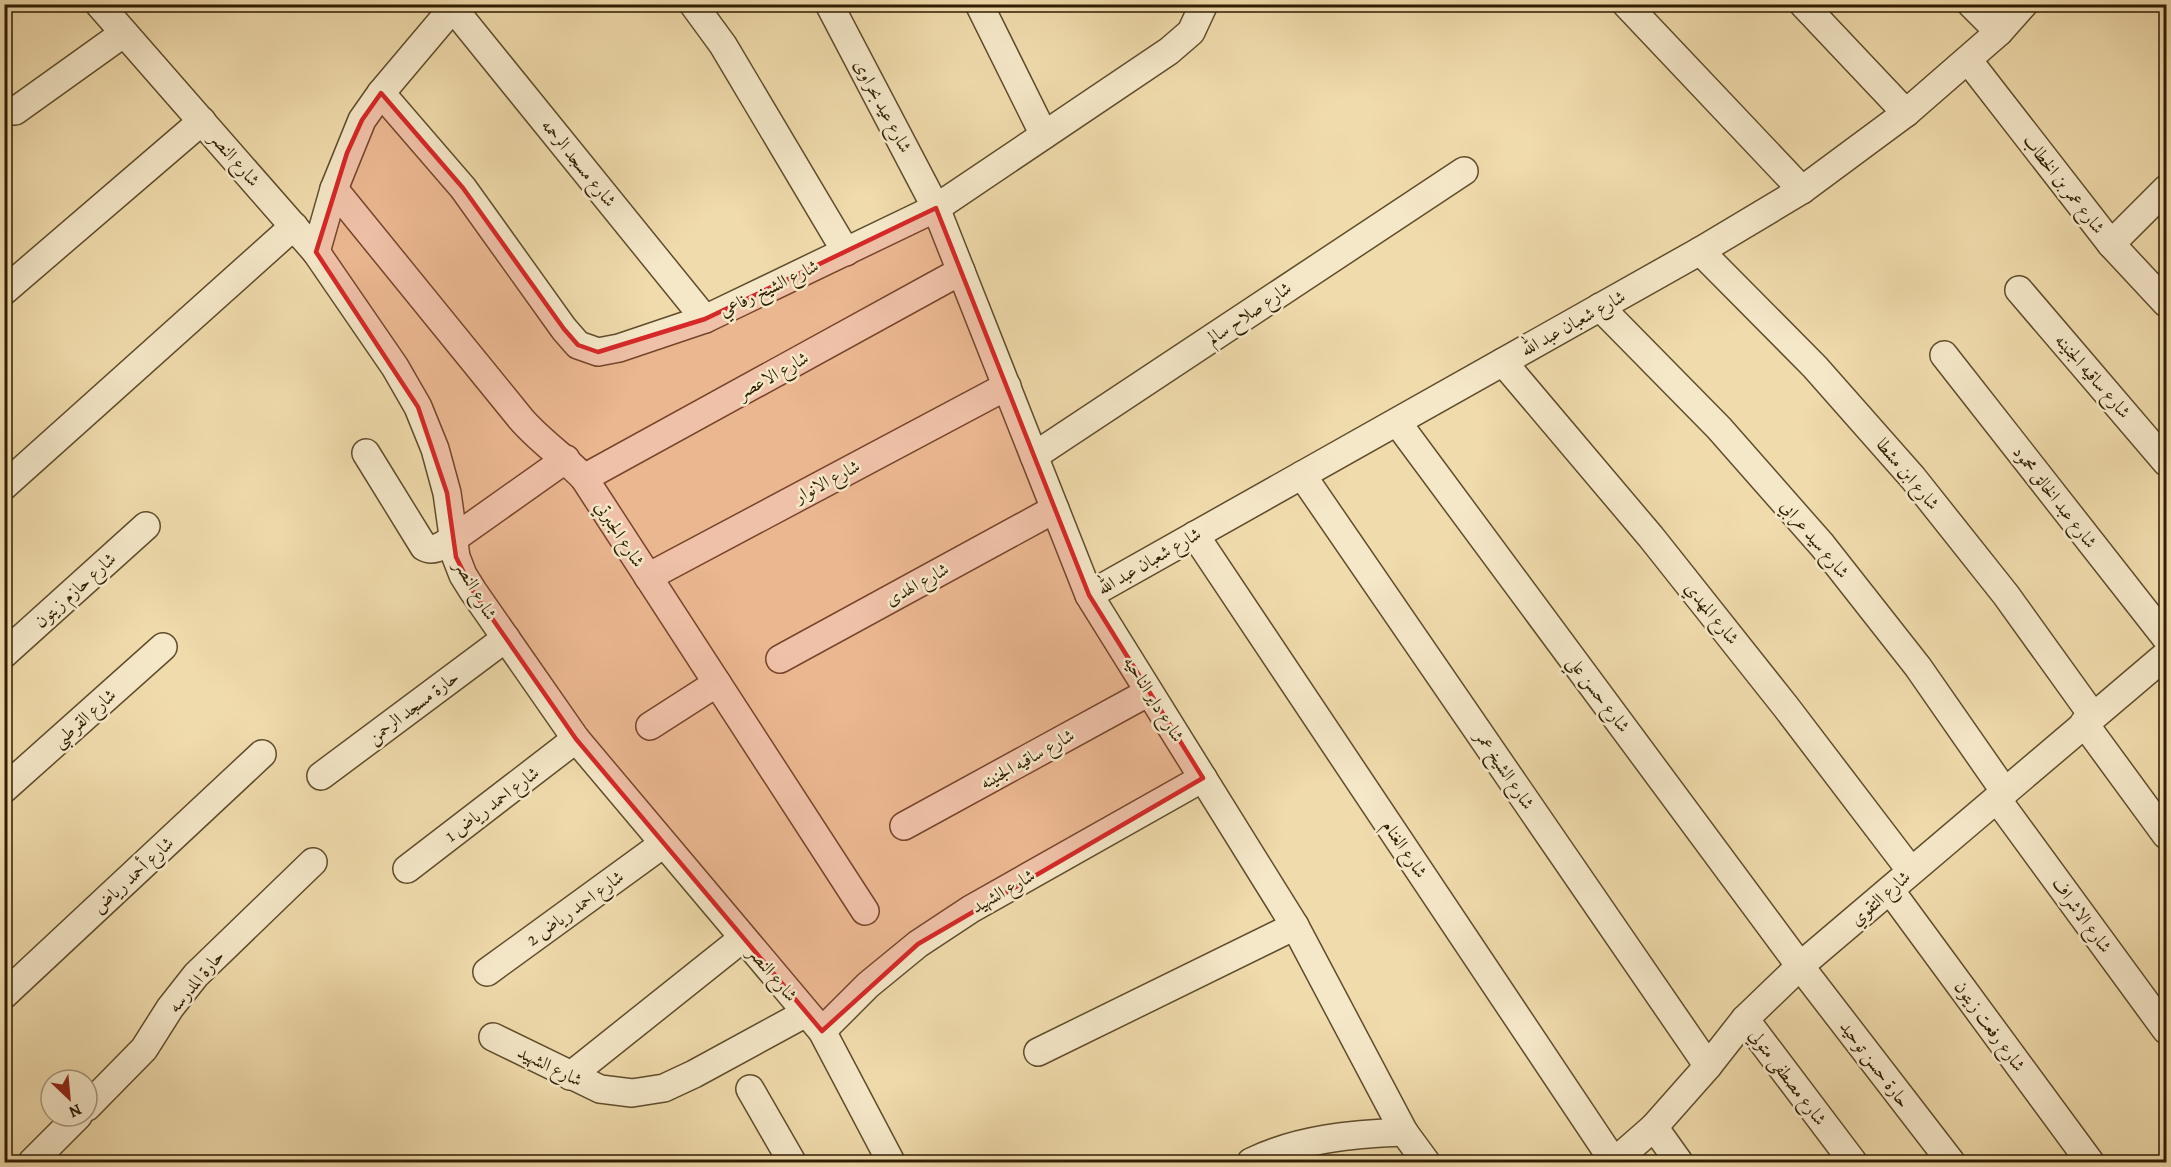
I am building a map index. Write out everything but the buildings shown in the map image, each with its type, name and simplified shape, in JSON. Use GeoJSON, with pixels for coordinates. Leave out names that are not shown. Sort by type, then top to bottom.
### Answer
{"type":"FeatureCollection","features":[{"type":"Feature","properties":{"kind":"street","name":"شارع النصر"},"geometry":{"type":"LineString","coordinates":[[99,4],[316,252],[395,367],[418,407],[438,460],[447,493],[456,558],[463,575],[576,739],[814,1022],[891,1162]]}},
{"type":"Feature","properties":{"kind":"street"},"geometry":{"type":"LineString","coordinates":[[693,4],[723,45],[846,252]]}},
{"type":"Feature","properties":{"kind":"street","name":"شارع عيد بحراوى"},"geometry":{"type":"LineString","coordinates":[[829,4],[936,208]]}},
{"type":"Feature","properties":{"kind":"street"},"geometry":{"type":"LineString","coordinates":[[980,4],[1044,135]]}},
{"type":"Feature","properties":{"kind":"street","name":"شارع الشيخ رفاعي"},"geometry":{"type":"LineString","coordinates":[[381,93],[463,188],[564,329],[578,345],[598,352],[619,348],[705,319],[936,208],[1169,51],[1191,32],[1204,4]]}},
{"type":"Feature","properties":{"kind":"street"},"geometry":{"type":"LineString","coordinates":[[1626,4],[1802,190]]}},
{"type":"Feature","properties":{"kind":"street"},"geometry":{"type":"LineString","coordinates":[[1803,4],[1906,113]]}},
{"type":"Feature","properties":{"kind":"street"},"geometry":{"type":"LineString","coordinates":[[1971,4],[1999,32]]}},
{"type":"Feature","properties":{"kind":"street","name":"شارع شعبان عبد الله"},"geometry":{"type":"LineString","coordinates":[[1089,595],[1700,251],[1802,190],[1906,113],[1999,32],[2024,4]]}},
{"type":"Feature","properties":{"kind":"street"},"geometry":{"type":"LineString","coordinates":[[316,252],[334,189],[362,120],[381,93],[454,6]]}},
{"type":"Feature","properties":{"kind":"street","name":"شارع مسجد الرحمه"},"geometry":{"type":"LineString","coordinates":[[454,6],[705,319]]}},
{"type":"Feature","properties":{"kind":"street"},"geometry":{"type":"LineString","coordinates":[[15,111],[124,33]]}},
{"type":"Feature","properties":{"kind":"street","name":"شارع عمر بن الخطاب"},"geometry":{"type":"LineString","coordinates":[[1968,60],[2111,243],[2166,303]]}},
{"type":"Feature","properties":{"kind":"street"},"geometry":{"type":"LineString","coordinates":[[4,291],[202,121]]}},
{"type":"Feature","properties":{"kind":"street","name":"شارع صلاح سالم"},"geometry":{"type":"LineString","coordinates":[[1034,456],[1464,171]]}},
{"type":"Feature","properties":{"kind":"street","name":"شارع الجبرتي"},"geometry":{"type":"LineString","coordinates":[[334,189],[521,419],[540,439],[575,468],[865,911]]}},
{"type":"Feature","properties":{"kind":"street"},"geometry":{"type":"LineString","coordinates":[[2111,243],[2166,189]]}},
{"type":"Feature","properties":{"kind":"street","name":"شارع داير الناحيه"},"geometry":{"type":"LineString","coordinates":[[936,208],[1089,595],[1295,926],[1404,1132],[1426,1162]]}},
{"type":"Feature","properties":{"kind":"street"},"geometry":{"type":"LineString","coordinates":[[4,486],[294,226]]}},
{"type":"Feature","properties":{"kind":"street","name":"شارع ابن مشطا"},"geometry":{"type":"LineString","coordinates":[[1700,251],[1815,367],[1913,478],[2007,595],[2166,835]]}},
{"type":"Feature","properties":{"kind":"street","name":"شارع الاعصر"},"geometry":{"type":"LineString","coordinates":[[366,453],[424,546],[427,549],[435,549],[575,468],[961,271]]}},
{"type":"Feature","properties":{"kind":"street","name":"شارع ساقيه الجنينه"},"geometry":{"type":"LineString","coordinates":[[2019,290],[2166,462]]}},
{"type":"Feature","properties":{"kind":"street","name":"شارع سيد عرابي"},"geometry":{"type":"LineString","coordinates":[[1600,307],[1719,428],[1822,545],[1918,667],[2001,795]]}},
{"type":"Feature","properties":{"kind":"street","name":"شارع عبد الخالق محمود"},"geometry":{"type":"LineString","coordinates":[[1944,356],[2166,638]]}},
{"type":"Feature","properties":{"kind":"street","name":"شارع المهدي"},"geometry":{"type":"LineString","coordinates":[[1503,362],[1666,555],[1786,706],[1911,871]]}},
{"type":"Feature","properties":{"kind":"street","name":"شارع الانوار"},"geometry":{"type":"LineString","coordinates":[[648,577],[1007,386]]}},
{"type":"Feature","properties":{"kind":"street","name":"شارع حسن علي"},"geometry":{"type":"LineString","coordinates":[[1397,422],[1800,966]]}},
{"type":"Feature","properties":{"kind":"street","name":"شارع الشيخ عمر"},"geometry":{"type":"LineString","coordinates":[[1302,475],[1708,1066]]}},
{"type":"Feature","properties":{"kind":"street","name":"شارع الهدى"},"geometry":{"type":"LineString","coordinates":[[780,659],[1055,509]]}},
{"type":"Feature","properties":{"kind":"street","name":"شارع حازم زيتون"},"geometry":{"type":"LineString","coordinates":[[4,654],[146,526]]}},
{"type":"Feature","properties":{"kind":"street","name":"شارع الغنام"},"geometry":{"type":"LineString","coordinates":[[1195,535],[1614,1162]]}},
{"type":"Feature","properties":{"kind":"street","name":"حارة مسجد الرحمن"},"geometry":{"type":"LineString","coordinates":[[321,776],[506,638]]}},
{"type":"Feature","properties":{"kind":"street","name":"شارع القرطبى"},"geometry":{"type":"LineString","coordinates":[[4,789],[163,647]]}},
{"type":"Feature","properties":{"kind":"street","name":"شارع التقوي"},"geometry":{"type":"LineString","coordinates":[[1614,1162],[1654,1127],[1708,1066],[1745,1019],[1800,966],[2089,720],[2162,668]]}},
{"type":"Feature","properties":{"kind":"street"},"geometry":{"type":"LineString","coordinates":[[650,726],[717,683]]}},
{"type":"Feature","properties":{"kind":"street","name":"شارع ساقيه الجنينه"},"geometry":{"type":"LineString","coordinates":[[904,826],[1149,692]]}},
{"type":"Feature","properties":{"kind":"street","name":"شارع احمد رياض 1"},"geometry":{"type":"LineString","coordinates":[[407,869],[576,739]]}},
{"type":"Feature","properties":{"kind":"street","name":"شارع أحمد رياض"},"geometry":{"type":"LineString","coordinates":[[4,995],[262,754]]}},
{"type":"Feature","properties":{"kind":"street","name":"شارع الشهيد"},"geometry":{"type":"LineString","coordinates":[[493,1037],[600,1089],[632,1093],[664,1088],[814,1022],[868,985],[918,944],[971,909],[1203,778]]}},
{"type":"Feature","properties":{"kind":"street","name":"شارع الاشراف"},"geometry":{"type":"LineString","coordinates":[[2001,795],[2166,1030]]}},
{"type":"Feature","properties":{"kind":"street","name":"شارع احمد رياض 2"},"geometry":{"type":"LineString","coordinates":[[487,972],[663,844]]}},
{"type":"Feature","properties":{"kind":"street","name":"حارة المدرسه"},"geometry":{"type":"LineString","coordinates":[[99,1095],[144,1049],[170,1008],[196,975],[313,862]]}},
{"type":"Feature","properties":{"kind":"street","name":"شارع رفعت زيتون"},"geometry":{"type":"LineString","coordinates":[[1890,890],[2090,1162]]}},
{"type":"Feature","properties":{"kind":"street"},"geometry":{"type":"LineString","coordinates":[[1038,1052],[1295,926]]}},
{"type":"Feature","properties":{"kind":"street"},"geometry":{"type":"LineString","coordinates":[[570,1076],[743,938]]}},
{"type":"Feature","properties":{"kind":"street","name":"حارة حسن توحيد"},"geometry":{"type":"LineString","coordinates":[[1800,966],[1951,1162]]}},
{"type":"Feature","properties":{"kind":"street","name":"شارع مصطفى متولي"},"geometry":{"type":"LineString","coordinates":[[1745,1019],[1853,1162]]}},
{"type":"Feature","properties":{"kind":"street"},"geometry":{"type":"LineString","coordinates":[[750,1089],[792,1162]]}},
{"type":"Feature","properties":{"kind":"street"},"geometry":{"type":"LineString","coordinates":[[1654,1127],[1679,1162]]}},
{"type":"Feature","properties":{"kind":"street"},"geometry":{"type":"LineString","coordinates":[[32,1162],[66,1128]]}},
{"type":"Feature","properties":{"kind":"street"},"geometry":{"type":"LineString","coordinates":[[1251,1162],[1306,1143],[1360,1134],[1404,1132]]}},
{"type":"Feature","properties":{"kind":"highlighted area"},"geometry":{"type":"Polygon","coordinates":[[[381,93],[463,188],[564,329],[578,345],[598,352],[705,319],[936,208],[1089,595],[1203,778],[918,944],[822,1031],[576,739],[473,591],[456,557],[447,493],[418,407],[316,252],[347,153],[362,120],[381,93]]]}}]}
